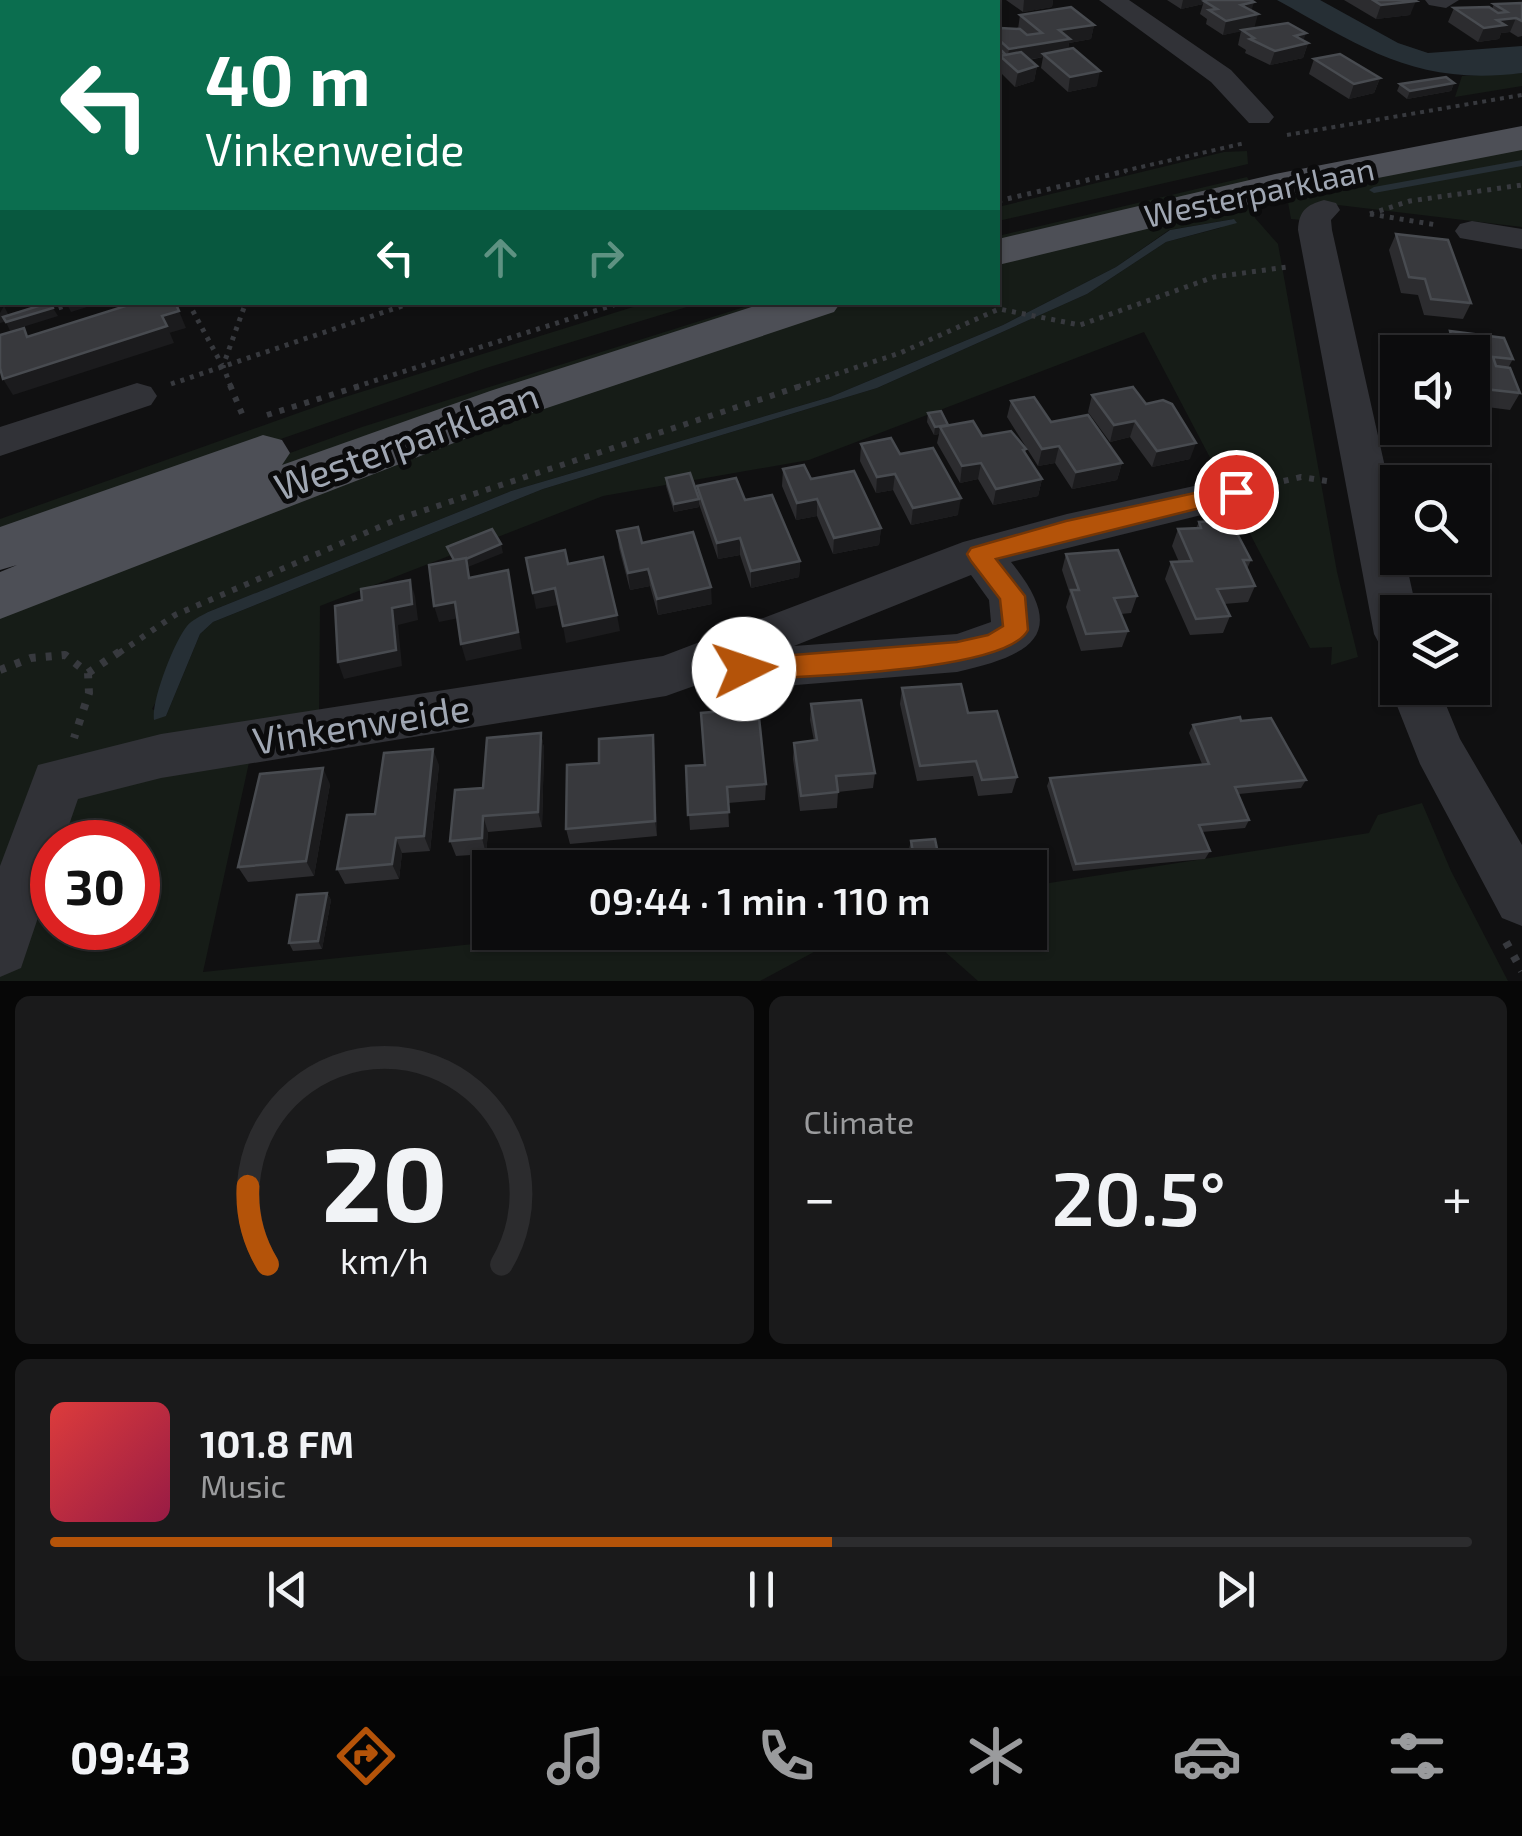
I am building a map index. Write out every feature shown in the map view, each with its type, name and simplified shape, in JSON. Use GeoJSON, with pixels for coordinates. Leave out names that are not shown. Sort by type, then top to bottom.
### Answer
{"type":"FeatureCollection","features":[{"type":"Feature","properties":{"kind":"main road","name":"Westerparklaan"},"geometry":{"type":"LineString","coordinates":[[1000,228],[1182,184],[1522,120]]}},
{"type":"Feature","properties":{"kind":"main road","name":"Westerparklaan"},"geometry":{"type":"LineString","coordinates":[[1000,252],[1275,186],[1522,138]]}},
{"type":"Feature","properties":{"kind":"main road","name":"Westerparklaan"},"geometry":{"type":"LineString","coordinates":[[0,548],[281,446],[719,305]]}},
{"type":"Feature","properties":{"kind":"main road","name":"Westerparklaan"},"geometry":{"type":"LineString","coordinates":[[0,596],[350,458],[578,378],[809,305]]}},
{"type":"Feature","properties":{"kind":"street"},"geometry":{"type":"LineString","coordinates":[[1112,0],[1221,76],[1259,117]]}},
{"type":"Feature","properties":{"kind":"street"},"geometry":{"type":"LineString","coordinates":[[1324,210],[1317,212],[1314,223],[1322,271],[1390,595]]}},
{"type":"Feature","properties":{"kind":"street"},"geometry":{"type":"LineString","coordinates":[[1472,232],[1522,238]]}},
{"type":"Feature","properties":{"kind":"street"},"geometry":{"type":"LineString","coordinates":[[0,442],[137,396]]}},
{"type":"Feature","properties":{"kind":"street","name":"Vinkenweide"},"geometry":{"type":"LineString","coordinates":[[666,676],[979,554],[1236,492]]}},
{"type":"Feature","properties":{"kind":"street","name":"Vinkenweide"},"geometry":{"type":"LineString","coordinates":[[57,780],[198,749],[666,676],[957,652],[995,644],[1016,630],[1012,596],[979,554]]}},
{"type":"Feature","properties":{"kind":"street"},"geometry":{"type":"LineString","coordinates":[[1422,705],[1446,762],[1522,899]]}},
{"type":"Feature","properties":{"kind":"street"},"geometry":{"type":"LineString","coordinates":[[0,948],[57,780]]}},
{"type":"Feature","properties":{"kind":"path"},"geometry":{"type":"LineString","coordinates":[[1370,214],[1410,201],[1522,185]]}},
{"type":"Feature","properties":{"kind":"path"},"geometry":{"type":"LineString","coordinates":[[1324,210],[1472,232]]}},
{"type":"Feature","properties":{"kind":"path"},"geometry":{"type":"LineString","coordinates":[[88,673],[176,616],[398,519],[882,359],[1006,310],[1080,325],[1214,277],[1272,267],[1322,271]]}},
{"type":"Feature","properties":{"kind":"path"},"geometry":{"type":"LineString","coordinates":[[46,312],[68,305]]}},
{"type":"Feature","properties":{"kind":"path"},"geometry":{"type":"LineString","coordinates":[[190,305],[223,366],[245,422]]}},
{"type":"Feature","properties":{"kind":"path"},"geometry":{"type":"LineString","coordinates":[[223,366],[245,305]]}},
{"type":"Feature","properties":{"kind":"path"},"geometry":{"type":"LineString","coordinates":[[137,396],[405,305]]}},
{"type":"Feature","properties":{"kind":"path","name":"Westerparklaan"},"geometry":{"type":"LineString","coordinates":[[228,428],[614,305]]}},
{"type":"Feature","properties":{"kind":"path"},"geometry":{"type":"LineString","coordinates":[[1236,492],[1301,478],[1366,486]]}},
{"type":"Feature","properties":{"kind":"path"},"geometry":{"type":"LineString","coordinates":[[0,670],[31,658],[65,655],[88,673]]}},
{"type":"Feature","properties":{"kind":"path"},"geometry":{"type":"LineString","coordinates":[[57,780],[88,693],[88,673]]}},
{"type":"Feature","properties":{"kind":"shaded area"},"geometry":{"type":"Polygon","coordinates":[[[1277,0],[1320,0],[1398,43],[1428,53],[1522,46],[1522,73],[1485,76],[1421,69],[1366,48],[1277,0]]]}},
{"type":"Feature","properties":{"kind":"shaded area"},"geometry":{"type":"Polygon","coordinates":[[[1522,73],[1522,86],[1455,97],[1462,76],[1522,73]]]}},
{"type":"Feature","properties":{"kind":"shaded area"},"geometry":{"type":"Polygon","coordinates":[[[1522,145],[1522,227],[1338,205],[1317,207],[1302,220],[1291,219],[1286,191],[1522,145]]]}},
{"type":"Feature","properties":{"kind":"shaded area"},"geometry":{"type":"Polygon","coordinates":[[[1247,151],[1248,164],[1000,221],[1000,207],[1224,152],[1247,151]]]}},
{"type":"Feature","properties":{"kind":"shaded area"},"geometry":{"type":"Polygon","coordinates":[[[1247,177],[1251,185],[1000,246],[1000,236],[1247,177]]]}},
{"type":"Feature","properties":{"kind":"shaded area"},"geometry":{"type":"Polygon","coordinates":[[[1252,199],[1255,218],[1278,244],[1337,572],[1358,657],[1331,665],[1332,647],[1310,648],[1144,332],[809,460],[603,496],[320,606],[319,716],[250,758],[203,972],[472,944],[472,950],[817,950],[760,981],[0,981],[0,609],[89,569],[801,316],[841,305],[1000,305],[1000,260],[1252,199]],[[1234,219],[1169,230],[1116,267],[1003,325],[830,397],[511,491],[208,612],[194,621],[178,643],[152,709],[166,716],[200,634],[213,622],[543,489],[877,388],[1087,294],[1166,242],[1220,228],[1234,219]]]}},
{"type":"Feature","properties":{"kind":"shaded area"},"geometry":{"type":"Polygon","coordinates":[[[1234,219],[1237,223],[1166,242],[1087,294],[877,388],[543,489],[213,622],[200,634],[166,716],[154,720],[160,686],[176,645],[189,624],[208,612],[511,491],[830,397],[1003,325],[1116,267],[1170,230],[1234,219]]]}},
{"type":"Feature","properties":{"kind":"shaded area"},"geometry":{"type":"Polygon","coordinates":[[[640,305],[693,305],[486,368],[0,536],[0,519],[332,401],[640,305]]]}},
{"type":"Feature","properties":{"kind":"shaded area"},"geometry":{"type":"Polygon","coordinates":[[[751,305],[787,305],[206,494],[237,472],[362,427],[751,305]]]}},
{"type":"Feature","properties":{"kind":"shaded area"},"geometry":{"type":"Polygon","coordinates":[[[1422,803],[1451,871],[1508,981],[978,981],[943,950],[1047,950],[1047,883],[1369,833],[1378,815],[1422,803]]]}},
{"type":"Feature","properties":{"kind":"building"},"geometry":{"type":"Polygon","coordinates":[[[1251,0],[1254,2],[1241,5],[1258,14],[1226,21],[1209,10],[1217,9],[1204,1],[1251,0]]]}},
{"type":"Feature","properties":{"kind":"building"},"geometry":{"type":"Polygon","coordinates":[[[1373,0],[1414,0],[1416,1],[1381,5],[1373,0]]]}},
{"type":"Feature","properties":{"kind":"building"},"geometry":{"type":"Polygon","coordinates":[[[1522,3],[1522,21],[1497,20],[1505,25],[1484,28],[1454,8],[1489,7],[1498,13],[1507,12],[1494,4],[1522,3]]]}},
{"type":"Feature","properties":{"kind":"building"},"geometry":{"type":"Polygon","coordinates":[[[1071,7],[1094,25],[1059,30],[1070,39],[1009,49],[1000,41],[1000,28],[1020,29],[1027,35],[1042,33],[1020,15],[1071,7]]]}},
{"type":"Feature","properties":{"kind":"building"},"geometry":{"type":"Polygon","coordinates":[[[1288,23],[1306,33],[1295,36],[1308,43],[1275,51],[1250,39],[1254,38],[1242,30],[1288,23]]]}},
{"type":"Feature","properties":{"kind":"building"},"geometry":{"type":"Polygon","coordinates":[[[1073,48],[1100,71],[1070,77],[1043,54],[1073,48]]]}},
{"type":"Feature","properties":{"kind":"building"},"geometry":{"type":"Polygon","coordinates":[[[1021,52],[1037,66],[1018,72],[1000,56],[1021,52]]]}},
{"type":"Feature","properties":{"kind":"building"},"geometry":{"type":"Polygon","coordinates":[[[1340,54],[1380,78],[1354,84],[1314,59],[1340,54]]]}},
{"type":"Feature","properties":{"kind":"building"},"geometry":{"type":"Polygon","coordinates":[[[1446,77],[1454,83],[1410,91],[1400,84],[1446,77]]]}},
{"type":"Feature","properties":{"kind":"building"},"geometry":{"type":"Polygon","coordinates":[[[1396,234],[1448,240],[1471,303],[1431,299],[1425,279],[1409,277],[1396,234]]]}},
{"type":"Feature","properties":{"kind":"building"},"geometry":{"type":"Polygon","coordinates":[[[41,305],[53,308],[6,322],[3,317],[41,305]]]}},
{"type":"Feature","properties":{"kind":"building"},"geometry":{"type":"Polygon","coordinates":[[[128,305],[176,305],[179,311],[162,316],[167,326],[3,379],[0,335],[24,328],[27,337],[128,305]]]}},
{"type":"Feature","properties":{"kind":"building"},"geometry":{"type":"Polygon","coordinates":[[[1490,336],[1504,338],[1513,359],[1493,357],[1496,366],[1510,368],[1520,393],[1490,390],[1490,336]]]}},
{"type":"Feature","properties":{"kind":"building"},"geometry":{"type":"Polygon","coordinates":[[[1133,387],[1146,404],[1163,400],[1172,404],[1196,443],[1157,451],[1135,421],[1114,425],[1092,395],[1133,387]]]}},
{"type":"Feature","properties":{"kind":"building"},"geometry":{"type":"Polygon","coordinates":[[[1034,397],[1051,422],[1088,415],[1122,463],[1076,472],[1059,446],[1042,449],[1011,401],[1034,397]]]}},
{"type":"Feature","properties":{"kind":"building"},"geometry":{"type":"Polygon","coordinates":[[[941,411],[948,425],[935,427],[928,413],[941,411]]]}},
{"type":"Feature","properties":{"kind":"building"},"geometry":{"type":"Polygon","coordinates":[[[973,421],[982,436],[1011,431],[1042,479],[996,489],[981,463],[962,466],[940,427],[973,421]]]}},
{"type":"Feature","properties":{"kind":"building"},"geometry":{"type":"Polygon","coordinates":[[[891,438],[900,454],[933,448],[961,498],[913,508],[895,474],[877,477],[861,444],[891,438]]]}},
{"type":"Feature","properties":{"kind":"building"},"geometry":{"type":"Polygon","coordinates":[[[804,465],[811,479],[854,471],[881,528],[834,538],[817,499],[797,503],[783,469],[804,465]]]}},
{"type":"Feature","properties":{"kind":"building"},"geometry":{"type":"Polygon","coordinates":[[[690,473],[699,499],[674,504],[666,478],[690,473]]]}},
{"type":"Feature","properties":{"kind":"building"},"geometry":{"type":"Polygon","coordinates":[[[736,478],[745,500],[772,495],[800,561],[751,571],[740,538],[717,543],[697,486],[736,478]]]}},
{"type":"Feature","properties":{"kind":"building"},"geometry":{"type":"Polygon","coordinates":[[[1230,520],[1251,560],[1243,560],[1255,586],[1217,589],[1230,616],[1196,619],[1171,562],[1192,561],[1178,529],[1201,528],[1199,522],[1230,520]]]}},
{"type":"Feature","properties":{"kind":"building"},"geometry":{"type":"Polygon","coordinates":[[[638,527],[642,543],[693,532],[711,587],[657,599],[648,569],[628,573],[617,531],[638,527]]]}},
{"type":"Feature","properties":{"kind":"building"},"geometry":{"type":"Polygon","coordinates":[[[492,529],[501,544],[454,560],[447,547],[492,529]]]}},
{"type":"Feature","properties":{"kind":"building"},"geometry":{"type":"Polygon","coordinates":[[[565,550],[568,564],[603,557],[617,615],[563,626],[555,588],[533,593],[526,558],[565,550]]]}},
{"type":"Feature","properties":{"kind":"building"},"geometry":{"type":"Polygon","coordinates":[[[1118,550],[1137,596],[1114,598],[1128,631],[1086,634],[1071,590],[1079,590],[1066,554],[1118,550]]]}},
{"type":"Feature","properties":{"kind":"building"},"geometry":{"type":"Polygon","coordinates":[[[466,558],[469,578],[508,570],[518,632],[461,644],[455,602],[434,606],[429,565],[466,558]]]}},
{"type":"Feature","properties":{"kind":"building"},"geometry":{"type":"Polygon","coordinates":[[[410,580],[412,604],[392,608],[396,650],[338,662],[335,606],[362,600],[361,589],[410,580]]]}},
{"type":"Feature","properties":{"kind":"building"},"geometry":{"type":"Polygon","coordinates":[[[961,684],[968,713],[997,711],[1017,777],[982,780],[976,761],[920,766],[902,688],[961,684]]]}},
{"type":"Feature","properties":{"kind":"building"},"geometry":{"type":"Polygon","coordinates":[[[861,700],[875,773],[836,776],[838,792],[801,796],[794,743],[817,740],[811,704],[861,700]]]}},
{"type":"Feature","properties":{"kind":"building"},"geometry":{"type":"Polygon","coordinates":[[[758,708],[766,784],[727,787],[729,812],[688,815],[686,766],[705,765],[701,713],[758,708]]]}},
{"type":"Feature","properties":{"kind":"building"},"geometry":{"type":"Polygon","coordinates":[[[1240,717],[1241,721],[1271,718],[1306,780],[1235,787],[1249,820],[1199,825],[1210,851],[1076,864],[1050,778],[1209,764],[1193,725],[1240,717]]]}},
{"type":"Feature","properties":{"kind":"building"},"geometry":{"type":"Polygon","coordinates":[[[541,733],[538,812],[483,816],[482,838],[450,841],[455,790],[483,788],[487,738],[541,733]]]}},
{"type":"Feature","properties":{"kind":"building"},"geometry":{"type":"Polygon","coordinates":[[[653,735],[655,821],[566,829],[567,765],[599,763],[599,739],[653,735]]]}},
{"type":"Feature","properties":{"kind":"building"},"geometry":{"type":"Polygon","coordinates":[[[433,749],[424,836],[396,838],[392,864],[337,869],[347,815],[375,814],[384,753],[433,749]]]}},
{"type":"Feature","properties":{"kind":"building"},"geometry":{"type":"Polygon","coordinates":[[[323,768],[306,861],[238,867],[260,774],[323,768]]]}},
{"type":"Feature","properties":{"kind":"building"},"geometry":{"type":"Polygon","coordinates":[[[935,839],[937,850],[913,850],[911,841],[935,839]]]}},
{"type":"Feature","properties":{"kind":"building"},"geometry":{"type":"Polygon","coordinates":[[[327,893],[318,941],[289,943],[297,895],[327,893]]]}},
{"type":"Feature","properties":{"kind":"waterway"},"geometry":{"type":"LineString","coordinates":[[1374,190],[1522,163]]}},
{"type":"Feature","properties":{"kind":"route"},"geometry":{"type":"LineString","coordinates":[[744,669],[957,652],[995,644],[1016,630],[1012,596],[979,554],[1236,492]]}}]}
